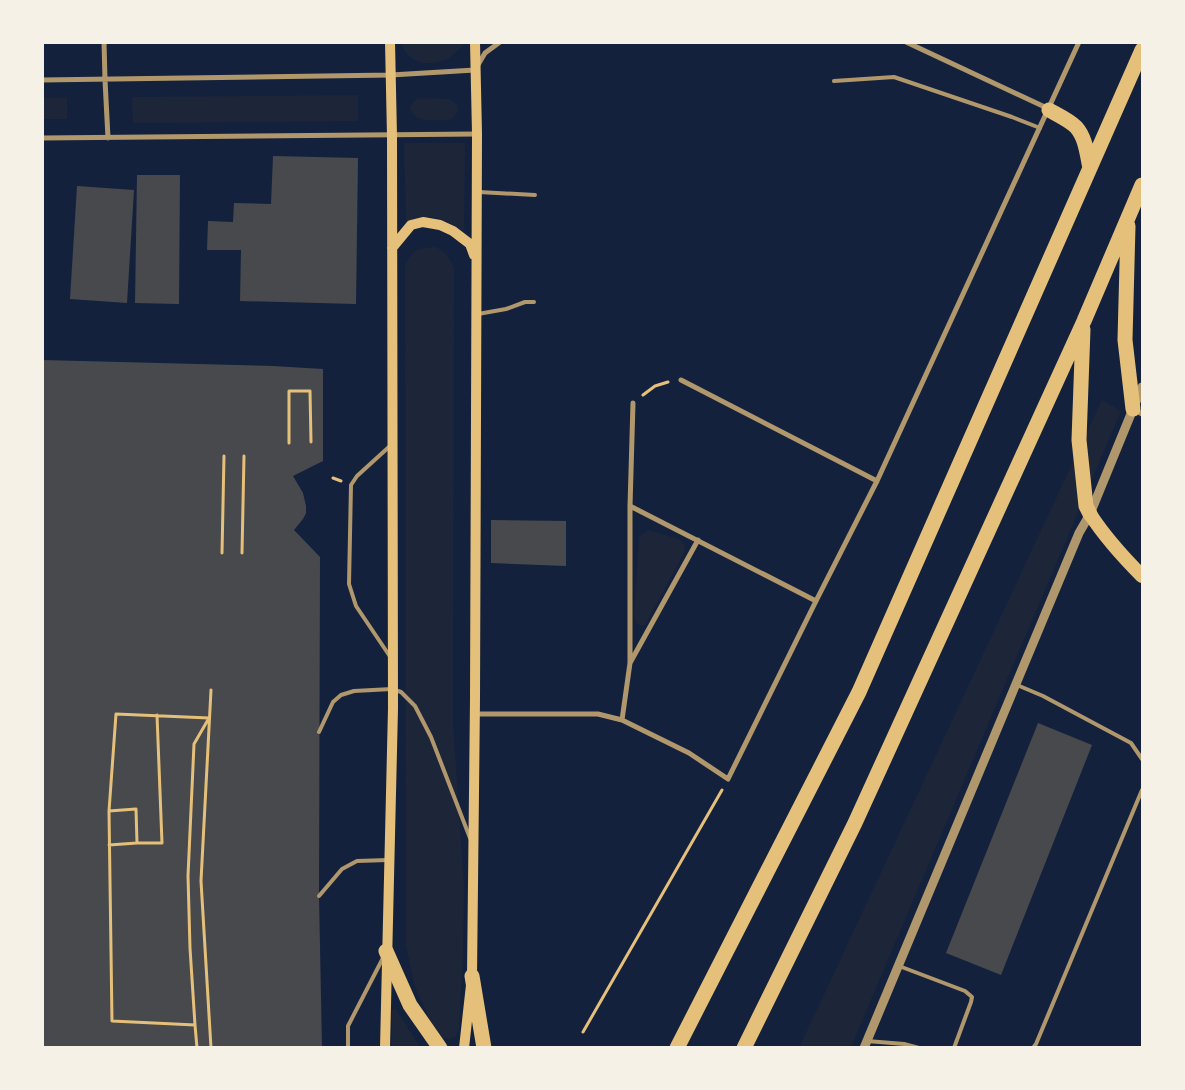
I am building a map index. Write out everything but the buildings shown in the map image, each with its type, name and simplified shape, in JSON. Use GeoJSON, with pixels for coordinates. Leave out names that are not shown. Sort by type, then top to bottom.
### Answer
{"type":"FeatureCollection","features":[{"type":"Feature","properties":{"kind":"highway"},"geometry":{"type":"LineString","coordinates":[[677,1048],[859,692],[1142,50]]}},
{"type":"Feature","properties":{"kind":"highway"},"geometry":{"type":"LineString","coordinates":[[1049,110],[1076,126],[1084,142],[1090,168]]}},
{"type":"Feature","properties":{"kind":"highway"},"geometry":{"type":"LineString","coordinates":[[744,1048],[855,823],[1084,321],[1142,184]]}},
{"type":"Feature","properties":{"kind":"highway"},"geometry":{"type":"LineString","coordinates":[[1128,217],[1125,340],[1138,411]]}},
{"type":"Feature","properties":{"kind":"highway"},"geometry":{"type":"LineString","coordinates":[[1084,321],[1079,440],[1086,506],[1096,523],[1142,576]]}},
{"type":"Feature","properties":{"kind":"highway"},"geometry":{"type":"LineString","coordinates":[[386,952],[410,1005],[440,1048]]}},
{"type":"Feature","properties":{"kind":"highway"},"geometry":{"type":"LineString","coordinates":[[472,976],[484,1048]]}},
{"type":"Feature","properties":{"kind":"main road"},"geometry":{"type":"LineString","coordinates":[[385,1048],[392,689],[392,136],[390,42]]}},
{"type":"Feature","properties":{"kind":"main road"},"geometry":{"type":"LineString","coordinates":[[464,1048],[472,976],[477,192],[475,42]]}},
{"type":"Feature","properties":{"kind":"main road"},"geometry":{"type":"LineString","coordinates":[[392,248],[411,225],[422,222],[440,225],[453,231],[470,244],[476,261]]}},
{"type":"Feature","properties":{"kind":"street"},"geometry":{"type":"LineString","coordinates":[[104,42],[108,138]]}},
{"type":"Feature","properties":{"kind":"street"},"geometry":{"type":"LineString","coordinates":[[42,80],[391,75],[475,70],[485,53],[500,42]]}},
{"type":"Feature","properties":{"kind":"street"},"geometry":{"type":"LineString","coordinates":[[906,42],[1049,110]]}},
{"type":"Feature","properties":{"kind":"street"},"geometry":{"type":"LineString","coordinates":[[474,714],[598,714],[622,720],[689,753],[728,779],[877,481],[1079,42]]}},
{"type":"Feature","properties":{"kind":"street"},"geometry":{"type":"LineString","coordinates":[[42,138],[477,134]]}},
{"type":"Feature","properties":{"kind":"street"},"geometry":{"type":"LineString","coordinates":[[681,380],[877,481]]}},
{"type":"Feature","properties":{"kind":"street"},"geometry":{"type":"LineString","coordinates":[[866,1044],[1079,533],[1090,514],[1138,411],[1142,387]]}},
{"type":"Feature","properties":{"kind":"street"},"geometry":{"type":"LineString","coordinates":[[622,720],[630,663],[630,506],[633,403]]}},
{"type":"Feature","properties":{"kind":"street"},"geometry":{"type":"LineString","coordinates":[[630,506],[816,600]]}},
{"type":"Feature","properties":{"kind":"street"},"geometry":{"type":"LineString","coordinates":[[630,663],[698,540]]}},
{"type":"Feature","properties":{"kind":"lane"},"geometry":{"type":"LineString","coordinates":[[834,81],[894,77],[1040,128]]}},
{"type":"Feature","properties":{"kind":"lane"},"geometry":{"type":"LineString","coordinates":[[477,192],[535,195]]}},
{"type":"Feature","properties":{"kind":"lane"},"geometry":{"type":"LineString","coordinates":[[476,314],[506,309],[525,302],[534,302]]}},
{"type":"Feature","properties":{"kind":"lane"},"geometry":{"type":"LineString","coordinates":[[392,444],[357,476],[351,485],[349,584],[356,606],[392,660]]}},
{"type":"Feature","properties":{"kind":"lane"},"geometry":{"type":"LineString","coordinates":[[1016,685],[1043,696],[1131,743],[1142,759]]}},
{"type":"Feature","properties":{"kind":"lane"},"geometry":{"type":"LineString","coordinates":[[319,732],[334,702],[341,695],[354,691],[392,689],[401,692],[415,706],[430,737],[473,847]]}},
{"type":"Feature","properties":{"kind":"lane"},"geometry":{"type":"LineString","coordinates":[[1033,1048],[1142,790]]}},
{"type":"Feature","properties":{"kind":"lane"},"geometry":{"type":"LineString","coordinates":[[319,896],[342,869],[357,861],[388,860]]}},
{"type":"Feature","properties":{"kind":"lane"},"geometry":{"type":"LineString","coordinates":[[348,1048],[348,1026],[386,952]]}},
{"type":"Feature","properties":{"kind":"lane"},"geometry":{"type":"LineString","coordinates":[[898,966],[965,991],[972,997],[954,1048]]}},
{"type":"Feature","properties":{"kind":"lane"},"geometry":{"type":"LineString","coordinates":[[866,1044],[904,1044],[919,1048]]}},
{"type":"Feature","properties":{"kind":"path"},"geometry":{"type":"LineString","coordinates":[[633,403],[655,386],[669,381],[681,380]]}},
{"type":"Feature","properties":{"kind":"path"},"geometry":{"type":"LineString","coordinates":[[289,443],[289,391],[310,391],[311,442]]}},
{"type":"Feature","properties":{"kind":"path"},"geometry":{"type":"LineString","coordinates":[[222,553],[224,456]]}},
{"type":"Feature","properties":{"kind":"path"},"geometry":{"type":"LineString","coordinates":[[242,553],[244,456]]}},
{"type":"Feature","properties":{"kind":"path"},"geometry":{"type":"LineString","coordinates":[[211,690],[201,881],[211,1048]]}},
{"type":"Feature","properties":{"kind":"path"},"geometry":{"type":"LineString","coordinates":[[195,1025],[112,1021],[109,811],[116,714],[209,718]]}},
{"type":"Feature","properties":{"kind":"path"},"geometry":{"type":"LineString","coordinates":[[109,844],[162,843],[157,715]]}},
{"type":"Feature","properties":{"kind":"path"},"geometry":{"type":"LineString","coordinates":[[197,1048],[190,948],[190,838],[194,744],[209,718]]}},
{"type":"Feature","properties":{"kind":"path"},"geometry":{"type":"LineString","coordinates":[[583,1032],[728,779]]}},
{"type":"Feature","properties":{"kind":"path"},"geometry":{"type":"LineString","coordinates":[[109,811],[136,809],[137,843]]}},
{"type":"Feature","properties":{"kind":"shaded area"},"geometry":{"type":"Polygon","coordinates":[[[402,42],[464,43],[456,53],[445,60],[426,63],[410,57],[405,51],[402,42]]]}},
{"type":"Feature","properties":{"kind":"shaded area"},"geometry":{"type":"Polygon","coordinates":[[[358,95],[358,121],[133,123],[132,97],[358,95]]]}},
{"type":"Feature","properties":{"kind":"shaded area"},"geometry":{"type":"Polygon","coordinates":[[[42,98],[67,98],[67,119],[43,119],[42,98]]]}},
{"type":"Feature","properties":{"kind":"shaded area"},"geometry":{"type":"Polygon","coordinates":[[[416,99],[450,99],[457,105],[458,111],[452,119],[448,120],[420,119],[415,116],[410,107],[416,99]]]}},
{"type":"Feature","properties":{"kind":"shaded area"},"geometry":{"type":"Polygon","coordinates":[[[404,143],[465,143],[464,231],[442,220],[428,217],[414,219],[406,223],[404,143]]]}},
{"type":"Feature","properties":{"kind":"shaded area"},"geometry":{"type":"Polygon","coordinates":[[[436,247],[447,256],[454,268],[453,723],[464,887],[459,1029],[456,1036],[450,1039],[443,1038],[431,1022],[415,987],[406,946],[405,266],[410,256],[416,250],[436,247]]]}},
{"type":"Feature","properties":{"kind":"shaded area"},"geometry":{"type":"Polygon","coordinates":[[[1102,400],[1121,411],[851,1047],[799,1048],[1102,400]]]}},
{"type":"Feature","properties":{"kind":"shaded area"},"geometry":{"type":"Polygon","coordinates":[[[648,530],[679,539],[684,544],[685,551],[645,625],[641,626],[636,623],[634,614],[639,537],[648,530]]]}},
{"type":"Feature","properties":{"kind":"shaded area"},"geometry":{"type":"Polygon","coordinates":[[[395,1008],[420,1047],[392,1047],[392,1010],[395,1008]]]}}]}
